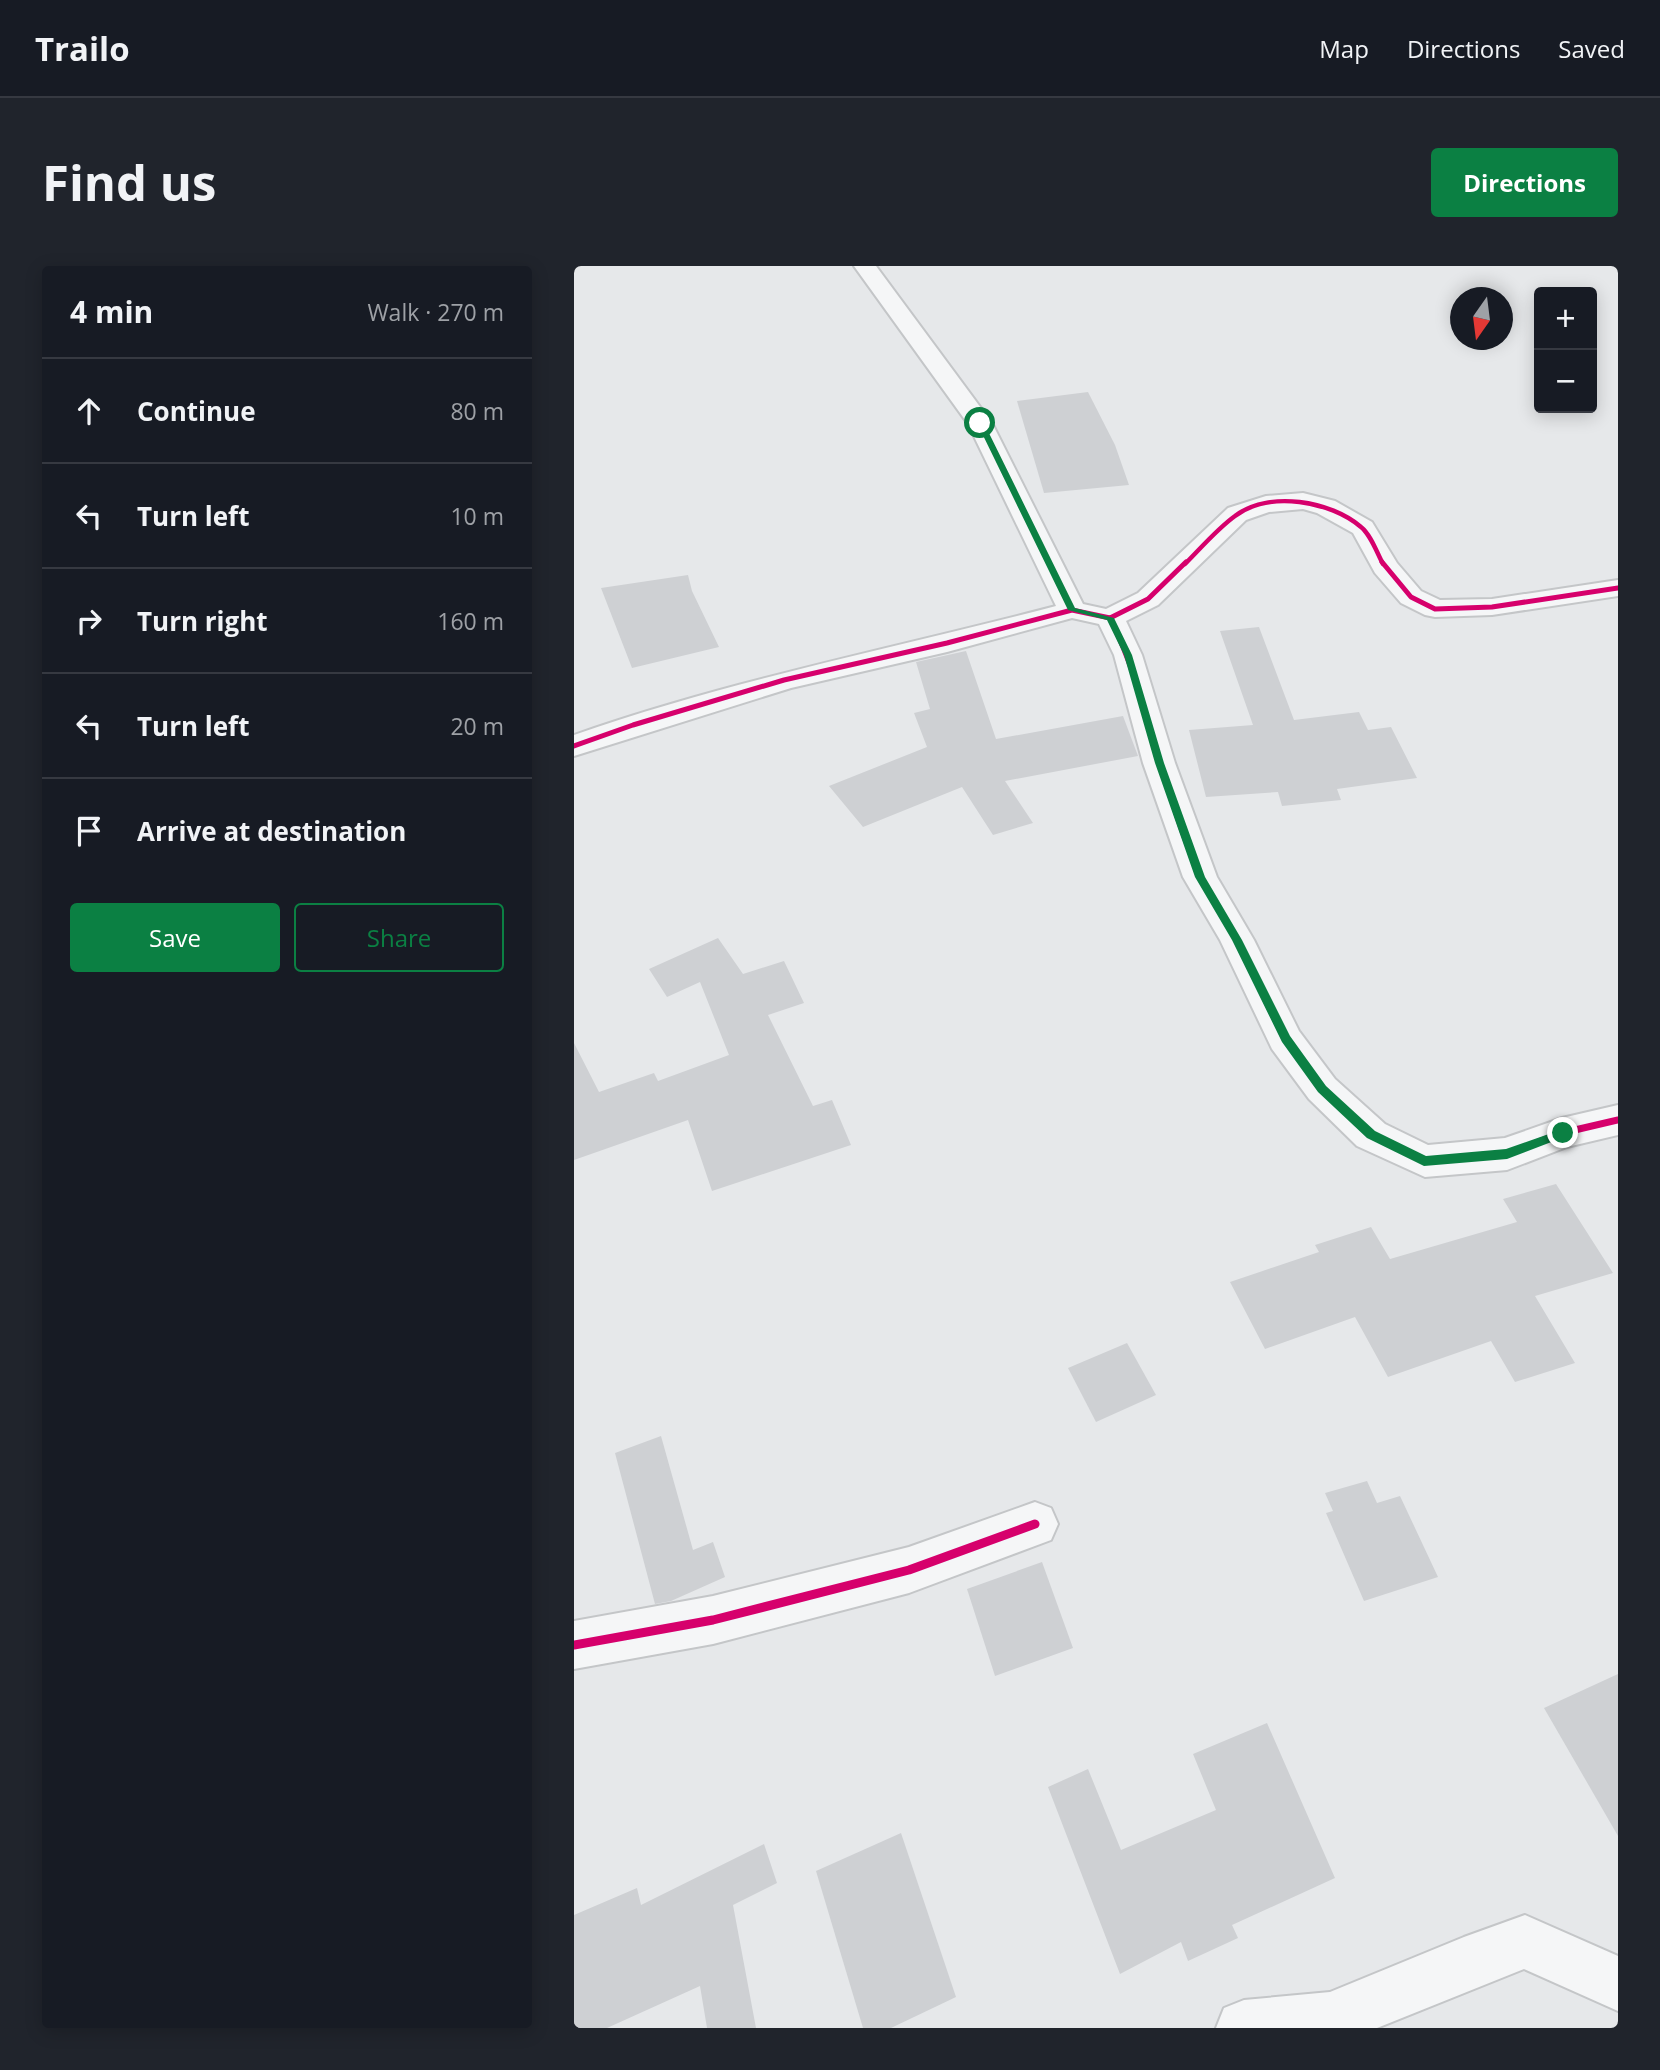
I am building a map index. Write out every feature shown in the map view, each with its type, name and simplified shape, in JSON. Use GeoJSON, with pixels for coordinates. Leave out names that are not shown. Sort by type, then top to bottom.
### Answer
{"type":"FeatureCollection","features":[{"type":"Feature","properties":{"kind":"street"},"geometry":{"type":"LineString","coordinates":[[865,266],[919,344],[980,423],[1072,610]]}},
{"type":"Feature","properties":{"kind":"street"},"geometry":{"type":"LineString","coordinates":[[574,747],[633,725],[783,680],[947,643],[1072,610],[1110,618],[1147,599],[1237,514],[1266,504],[1303,501],[1326,507],[1363,528],[1385,567],[1411,597],[1435,609],[1492,607],[1618,588]]}},
{"type":"Feature","properties":{"kind":"street"},"geometry":{"type":"LineString","coordinates":[[1110,618],[1128,655],[1163,775],[1200,877],[1237,940],[1285,1039],[1322,1089],[1371,1135],[1424,1161],[1507,1154],[1563,1133],[1618,1120]]}},
{"type":"Feature","properties":{"kind":"street"},"geometry":{"type":"LineString","coordinates":[[574,1645],[713,1620],[909,1570],[1035,1524]]}},
{"type":"Feature","properties":{"kind":"street"},"geometry":{"type":"LineString","coordinates":[[1244,2028],[1330,2020],[1464,1964],[1525,1942],[1618,1984]]}},
{"type":"Feature","properties":{"kind":"building"},"geometry":{"type":"Polygon","coordinates":[[[1088,392],[1115,445],[1129,485],[1044,493],[1017,401],[1088,392]]]}},
{"type":"Feature","properties":{"kind":"building"},"geometry":{"type":"Polygon","coordinates":[[[688,575],[692,591],[719,647],[632,668],[601,588],[688,575]]]}},
{"type":"Feature","properties":{"kind":"building"},"geometry":{"type":"Polygon","coordinates":[[[1259,627],[1294,720],[1359,712],[1368,730],[1391,727],[1417,778],[1337,789],[1341,800],[1282,806],[1278,792],[1206,797],[1189,730],[1253,725],[1220,631],[1259,627]]]}},
{"type":"Feature","properties":{"kind":"building"},"geometry":{"type":"Polygon","coordinates":[[[966,651],[996,739],[1123,716],[1138,756],[1005,781],[1033,823],[993,835],[962,787],[863,827],[829,786],[927,747],[914,713],[930,709],[916,662],[966,651]]]}},
{"type":"Feature","properties":{"kind":"building"},"geometry":{"type":"Polygon","coordinates":[[[718,938],[743,974],[784,961],[804,1003],[768,1015],[813,1106],[832,1100],[851,1145],[712,1191],[688,1120],[574,1160],[574,1043],[599,1092],[654,1073],[658,1081],[729,1055],[700,982],[667,997],[649,969],[718,938]]]}},
{"type":"Feature","properties":{"kind":"building"},"geometry":{"type":"Polygon","coordinates":[[[1556,1184],[1613,1273],[1535,1296],[1575,1363],[1515,1382],[1491,1341],[1388,1377],[1355,1317],[1265,1349],[1230,1282],[1319,1252],[1315,1245],[1371,1227],[1390,1259],[1517,1222],[1503,1199],[1556,1184]]]}},
{"type":"Feature","properties":{"kind":"building"},"geometry":{"type":"Polygon","coordinates":[[[1127,1343],[1156,1395],[1096,1422],[1068,1368],[1127,1343]]]}},
{"type":"Feature","properties":{"kind":"building"},"geometry":{"type":"Polygon","coordinates":[[[661,1436],[693,1550],[713,1542],[725,1577],[671,1601],[655,1604],[615,1453],[661,1436]]]}},
{"type":"Feature","properties":{"kind":"building"},"geometry":{"type":"Polygon","coordinates":[[[1367,1481],[1377,1503],[1400,1496],[1438,1577],[1364,1601],[1326,1513],[1333,1511],[1325,1493],[1367,1481]]]}},
{"type":"Feature","properties":{"kind":"building"},"geometry":{"type":"Polygon","coordinates":[[[1042,1562],[1073,1648],[995,1676],[967,1589],[1042,1562]]]}},
{"type":"Feature","properties":{"kind":"building"},"geometry":{"type":"Polygon","coordinates":[[[1618,1674],[1618,1836],[1544,1708],[1618,1674]]]}},
{"type":"Feature","properties":{"kind":"building"},"geometry":{"type":"Polygon","coordinates":[[[1267,1723],[1335,1878],[1232,1925],[1238,1938],[1188,1961],[1181,1942],[1120,1974],[1048,1787],[1088,1769],[1121,1850],[1216,1810],[1193,1754],[1267,1723]]]}},
{"type":"Feature","properties":{"kind":"building"},"geometry":{"type":"Polygon","coordinates":[[[901,1833],[956,1997],[891,2028],[863,2028],[816,1871],[901,1833]]]}},
{"type":"Feature","properties":{"kind":"building"},"geometry":{"type":"Polygon","coordinates":[[[764,1844],[777,1883],[733,1905],[756,2028],[707,2028],[700,1986],[607,2028],[574,2028],[574,1915],[637,1888],[641,1905],[764,1844]]]}},
{"type":"Feature","properties":{"kind":"cycle path"},"geometry":{"type":"LineString","coordinates":[[574,746],[633,725],[784,680],[947,643],[1072,610],[1110,618],[1148,599],[1237,514],[1266,504],[1303,501],[1326,507],[1363,528],[1385,567],[1411,597],[1435,609],[1492,607],[1618,588]]}},
{"type":"Feature","properties":{"kind":"cycle path"},"geometry":{"type":"LineString","coordinates":[[1110,618],[1128,655],[1159,763],[1200,877],[1237,940],[1285,1039],[1322,1089],[1371,1135],[1425,1161],[1507,1154],[1562,1133],[1618,1120]]}},
{"type":"Feature","properties":{"kind":"cycle path"},"geometry":{"type":"LineString","coordinates":[[574,1645],[713,1620],[909,1570],[1035,1524]]}},
{"type":"Feature","properties":{"kind":"route"},"geometry":{"type":"LineString","coordinates":[[980,423],[1072,610],[1110,618],[1128,655],[1159,763],[1200,877],[1237,940],[1285,1039],[1322,1089],[1371,1135],[1424,1161],[1507,1154],[1563,1133]]}}]}
